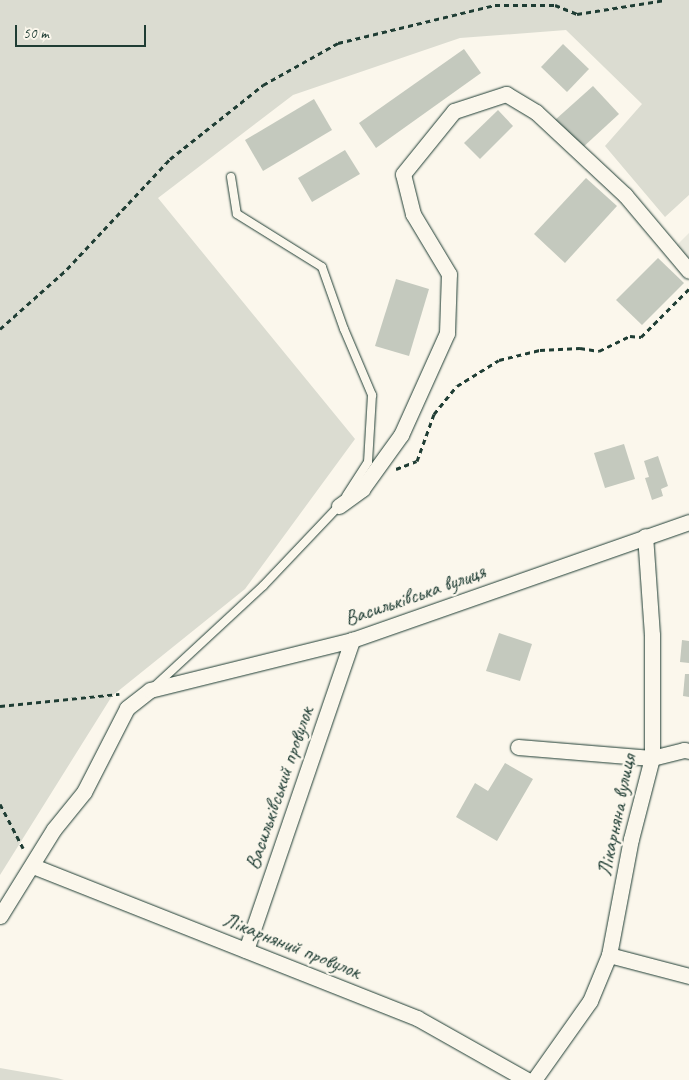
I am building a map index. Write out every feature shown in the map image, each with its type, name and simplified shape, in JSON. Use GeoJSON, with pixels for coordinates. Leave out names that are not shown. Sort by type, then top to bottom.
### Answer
{"type":"FeatureCollection","features":[{"type":"Feature","properties":{"kind":"street"},"geometry":{"type":"LineString","coordinates":[[339,506],[362,489],[401,435],[447,333],[449,274],[412,214],[403,174],[454,111],[506,94],[536,112],[625,195],[689,271]]}},
{"type":"Feature","properties":{"kind":"street","name":"Васильківська вулиця"},"geometry":{"type":"LineString","coordinates":[[150,690],[352,640],[689,522]]}},
{"type":"Feature","properties":{"kind":"street","name":"Лікарняна вулиця"},"geometry":{"type":"LineString","coordinates":[[534,1080],[590,1001],[610,955],[632,839],[652,758],[652,635],[645,536]]}},
{"type":"Feature","properties":{"kind":"street","name":"Васильківський провулок"},"geometry":{"type":"LineString","coordinates":[[246,950],[352,640]]}},
{"type":"Feature","properties":{"kind":"street"},"geometry":{"type":"LineString","coordinates":[[0,916],[33,866],[54,829],[84,792],[127,708],[150,690]]}},
{"type":"Feature","properties":{"kind":"street"},"geometry":{"type":"LineString","coordinates":[[518,747],[652,758],[684,750],[689,751]]}},
{"type":"Feature","properties":{"kind":"street","name":"Лікарняний провулок"},"geometry":{"type":"LineString","coordinates":[[33,866],[417,1018],[527,1080]]}},
{"type":"Feature","properties":{"kind":"street"},"geometry":{"type":"LineString","coordinates":[[610,955],[689,976]]}},
{"type":"Feature","properties":{"kind":"lane"},"geometry":{"type":"LineString","coordinates":[[150,690],[263,586],[339,506],[368,462],[372,395],[344,329],[322,267],[237,214],[231,177]]}},
{"type":"Feature","properties":{"kind":"path"},"geometry":{"type":"LineString","coordinates":[[0,329],[67,269],[170,159],[263,85],[338,43],[495,5],[555,5],[577,14],[665,0]]}},
{"type":"Feature","properties":{"kind":"path"},"geometry":{"type":"LineString","coordinates":[[375,471],[384,473],[417,461],[434,414],[457,386],[499,360],[540,350],[580,348],[598,352],[630,336],[641,337],[689,289]]}},
{"type":"Feature","properties":{"kind":"path"},"geometry":{"type":"LineString","coordinates":[[0,706],[122,693]]}},
{"type":"Feature","properties":{"kind":"path"},"geometry":{"type":"LineString","coordinates":[[0,804],[33,866]]}},
{"type":"Feature","properties":{"kind":"shaded area"},"geometry":{"type":"Polygon","coordinates":[[[0,0],[689,0],[689,195],[665,217],[605,146],[642,104],[566,30],[460,38],[293,95],[158,198],[355,439],[245,589],[112,696],[0,875],[0,0]]]}},
{"type":"Feature","properties":{"kind":"shaded area"},"geometry":{"type":"Polygon","coordinates":[[[689,233],[689,263],[674,248],[689,233]]]}},
{"type":"Feature","properties":{"kind":"shaded area"},"geometry":{"type":"Polygon","coordinates":[[[0,1068],[57,1078],[64,1080],[0,1080],[0,1068]]]}},
{"type":"Feature","properties":{"kind":"building"},"geometry":{"type":"Polygon","coordinates":[[[563,44],[589,69],[567,92],[541,67],[563,44]]]}},
{"type":"Feature","properties":{"kind":"building"},"geometry":{"type":"Polygon","coordinates":[[[464,49],[481,73],[376,148],[359,123],[464,49]]]}},
{"type":"Feature","properties":{"kind":"building"},"geometry":{"type":"Polygon","coordinates":[[[593,86],[619,114],[581,149],[555,120],[593,86]]]}},
{"type":"Feature","properties":{"kind":"building"},"geometry":{"type":"Polygon","coordinates":[[[314,99],[332,130],[263,171],[245,140],[314,99]]]}},
{"type":"Feature","properties":{"kind":"building"},"geometry":{"type":"Polygon","coordinates":[[[498,110],[513,126],[480,159],[464,143],[498,110]]]}},
{"type":"Feature","properties":{"kind":"building"},"geometry":{"type":"Polygon","coordinates":[[[345,150],[360,174],[312,202],[298,178],[345,150]]]}},
{"type":"Feature","properties":{"kind":"building"},"geometry":{"type":"Polygon","coordinates":[[[586,178],[617,206],[565,263],[534,234],[586,178]]]}},
{"type":"Feature","properties":{"kind":"building"},"geometry":{"type":"Polygon","coordinates":[[[658,258],[684,283],[642,325],[616,300],[658,258]]]}},
{"type":"Feature","properties":{"kind":"building"},"geometry":{"type":"Polygon","coordinates":[[[396,279],[429,289],[409,356],[375,346],[396,279]]]}},
{"type":"Feature","properties":{"kind":"building"},"geometry":{"type":"Polygon","coordinates":[[[624,444],[635,479],[605,488],[594,453],[624,444]]]}},
{"type":"Feature","properties":{"kind":"building"},"geometry":{"type":"Polygon","coordinates":[[[658,456],[668,486],[661,489],[663,496],[652,500],[645,478],[649,477],[644,461],[658,456]]]}},
{"type":"Feature","properties":{"kind":"building"},"geometry":{"type":"Polygon","coordinates":[[[499,633],[532,644],[520,681],[486,671],[499,633]]]}},
{"type":"Feature","properties":{"kind":"building"},"geometry":{"type":"Polygon","coordinates":[[[682,640],[689,641],[689,663],[680,662],[682,640]]]}},
{"type":"Feature","properties":{"kind":"building"},"geometry":{"type":"Polygon","coordinates":[[[685,674],[689,674],[689,697],[683,696],[685,674]]]}},
{"type":"Feature","properties":{"kind":"building"},"geometry":{"type":"Polygon","coordinates":[[[505,763],[533,779],[497,841],[456,817],[475,783],[488,791],[505,763]]]}}]}
